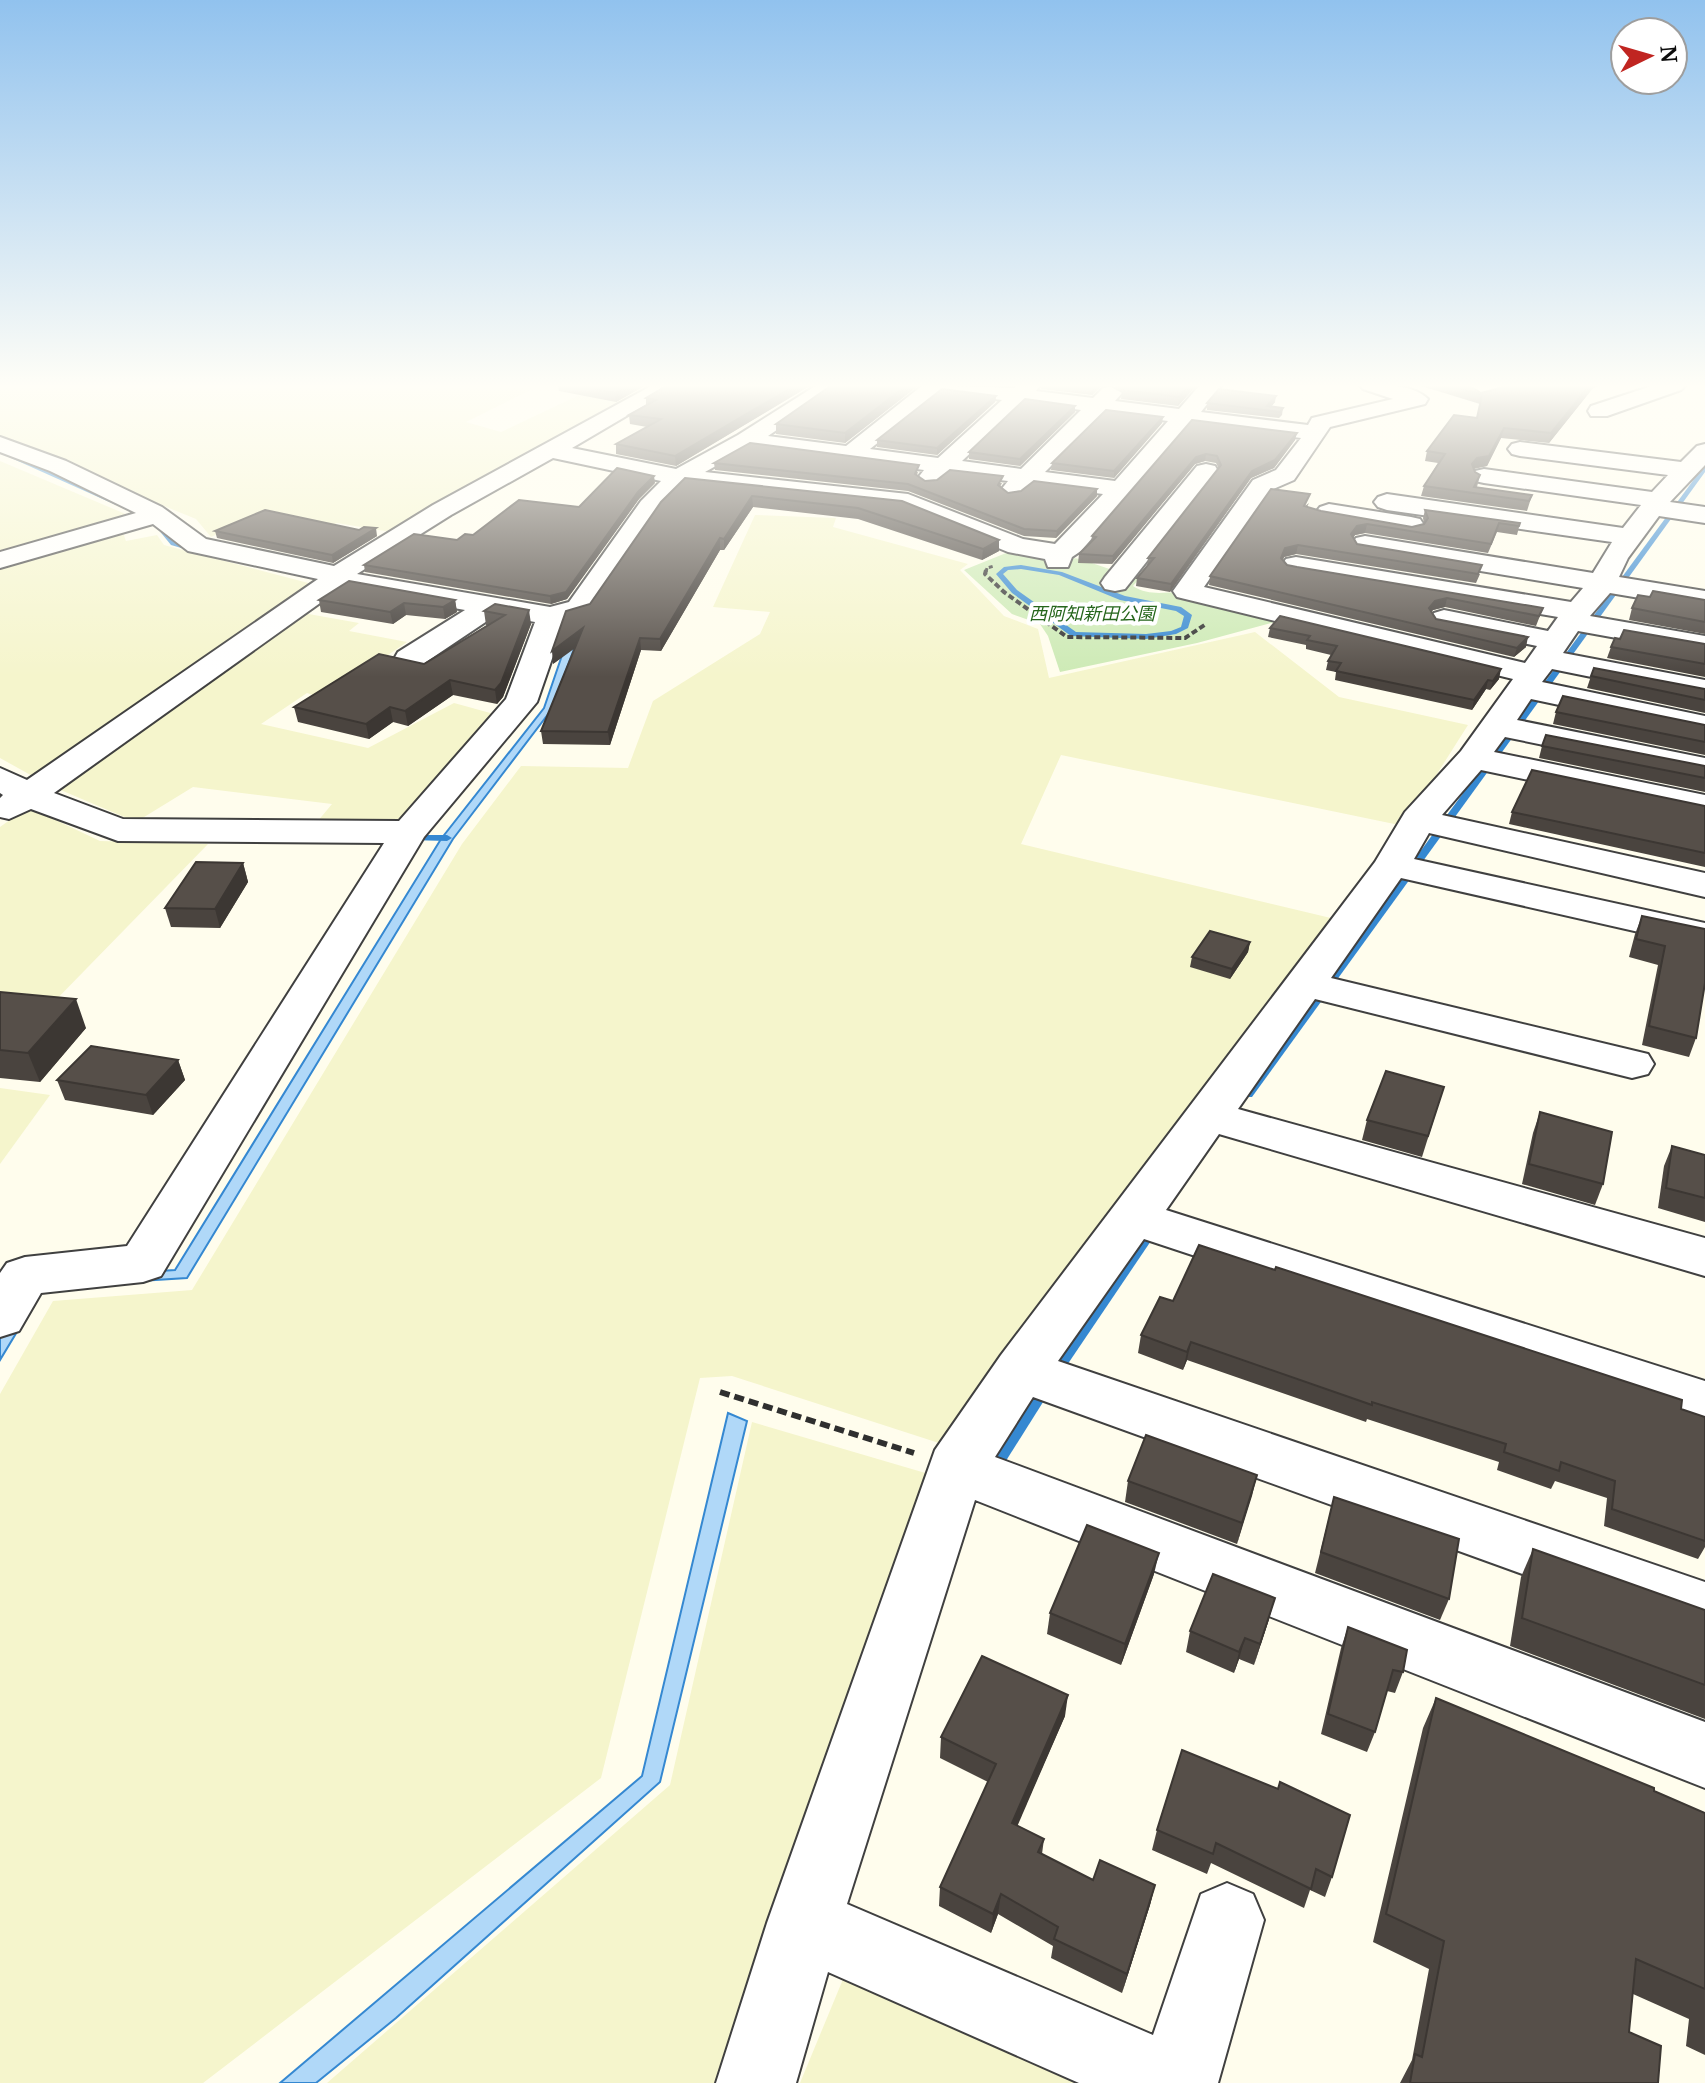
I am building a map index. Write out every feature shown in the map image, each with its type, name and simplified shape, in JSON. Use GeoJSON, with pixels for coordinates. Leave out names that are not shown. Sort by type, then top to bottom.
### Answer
{"type":"FeatureCollection","features":[{"type":"Feature","properties":{"kind":"street"},"geometry":{"type":"LineString","coordinates":[[91,482],[158,515],[197,545],[351,582],[552,616],[579,608],[650,506],[674,482]]}},
{"type":"Feature","properties":{"kind":"street"},"geometry":{"type":"LineString","coordinates":[[9,796],[338,577],[442,510],[494,482]]}},
{"type":"Feature","properties":{"kind":"street"},"geometry":{"type":"LineString","coordinates":[[727,482],[908,502],[1017,546],[1090,552],[1194,482]]}},
{"type":"Feature","properties":{"kind":"street"},"geometry":{"type":"LineString","coordinates":[[908,502],[926,482]]}},
{"type":"Feature","properties":{"kind":"street"},"geometry":{"type":"LineString","coordinates":[[974,531],[1020,482]]}},
{"type":"Feature","properties":{"kind":"street"},"geometry":{"type":"LineString","coordinates":[[1114,482],[1139,482]]}},
{"type":"Feature","properties":{"kind":"street"},"geometry":{"type":"LineString","coordinates":[[1268,482],[1262,485],[1187,591],[1604,593]]}},
{"type":"Feature","properties":{"kind":"street"},"geometry":{"type":"LineString","coordinates":[[1517,482],[1705,726]]}},
{"type":"Feature","properties":{"kind":"street"},"geometry":{"type":"LineString","coordinates":[[1090,552],[1127,483]]}},
{"type":"Feature","properties":{"kind":"street"},"geometry":{"type":"LineString","coordinates":[[1387,502],[1604,593],[1705,645]]}},
{"type":"Feature","properties":{"kind":"street"},"geometry":{"type":"LineString","coordinates":[[1329,512],[1604,593],[1705,690]]}},
{"type":"Feature","properties":{"kind":"street"},"geometry":{"type":"LineString","coordinates":[[0,560],[158,515]]}},
{"type":"Feature","properties":{"kind":"street"},"geometry":{"type":"LineString","coordinates":[[1365,544],[1604,593],[1705,768]]}},
{"type":"Feature","properties":{"kind":"street"},"geometry":{"type":"LineString","coordinates":[[1090,552],[1115,583]]}},
{"type":"Feature","properties":{"kind":"street"},"geometry":{"type":"LineString","coordinates":[[1604,593],[1413,613],[1298,578],[1604,593],[1705,600]]}},
{"type":"Feature","properties":{"kind":"street"},"geometry":{"type":"LineString","coordinates":[[1604,593],[1705,806]]}},
{"type":"Feature","properties":{"kind":"street"},"geometry":{"type":"LineString","coordinates":[[756,2083],[827,1933],[959,1467],[1022,1371],[1152,1224],[1320,987],[1413,870],[1435,824],[1604,593]]}},
{"type":"Feature","properties":{"kind":"street"},"geometry":{"type":"LineString","coordinates":[[409,659],[491,606]]}},
{"type":"Feature","properties":{"kind":"street"},"geometry":{"type":"LineString","coordinates":[[0,1317],[25,1276],[143,1263],[409,832],[521,702],[552,616]]}},
{"type":"Feature","properties":{"kind":"street"},"geometry":{"type":"LineString","coordinates":[[9,796],[118,830],[409,832]]}},
{"type":"Feature","properties":{"kind":"street"},"geometry":{"type":"LineString","coordinates":[[1435,824],[1705,885]]}},
{"type":"Feature","properties":{"kind":"street"},"geometry":{"type":"LineString","coordinates":[[1413,870],[1705,935]]}},
{"type":"Feature","properties":{"kind":"street"},"geometry":{"type":"LineString","coordinates":[[1320,987],[1632,1064]]}},
{"type":"Feature","properties":{"kind":"street"},"geometry":{"type":"LineString","coordinates":[[1223,1120],[1705,1257]]}},
{"type":"Feature","properties":{"kind":"street"},"geometry":{"type":"LineString","coordinates":[[1152,1224],[1705,1403]]}},
{"type":"Feature","properties":{"kind":"street"},"geometry":{"type":"LineString","coordinates":[[1022,1371],[1705,1611]]}},
{"type":"Feature","properties":{"kind":"street"},"geometry":{"type":"LineString","coordinates":[[959,1467],[1705,1755]]}},
{"type":"Feature","properties":{"kind":"street"},"geometry":{"type":"LineString","coordinates":[[1178,2083],[1227,1920]]}},
{"type":"Feature","properties":{"kind":"street"},"geometry":{"type":"LineString","coordinates":[[827,1933],[1171,2083]]}},
{"type":"Feature","properties":{"kind":"path"},"geometry":{"type":"LineString","coordinates":[[720,1392],[959,1467]]}},
{"type":"Feature","properties":{"kind":"green space"},"geometry":{"type":"Polygon","coordinates":[[[0,482],[50,482],[135,518],[0,555],[0,482]]]}},
{"type":"Feature","properties":{"kind":"green space"},"geometry":{"type":"Polygon","coordinates":[[[106,482],[481,482],[391,532],[337,523],[328,528],[261,514],[211,537],[196,519],[106,482]]]}},
{"type":"Feature","properties":{"kind":"green space"},"geometry":{"type":"Polygon","coordinates":[[[755,515],[836,518],[833,527],[968,564],[960,570],[1004,616],[1038,629],[1049,678],[1255,632],[1339,697],[1468,725],[1404,826],[1061,755],[1021,844],[1335,919],[945,1445],[732,1376],[700,1378],[601,1778],[203,2083],[0,2083],[0,1394],[53,1301],[192,1290],[462,844],[521,766],[628,768],[653,701],[760,634],[770,612],[713,607],[755,515]]]}},
{"type":"Feature","properties":{"kind":"green space"},"geometry":{"type":"Polygon","coordinates":[[[123,533],[126,541],[157,535],[164,545],[316,585],[36,778],[0,758],[0,567],[123,533]]]}},
{"type":"Feature","properties":{"kind":"green space","name":"西阿知新田公園"},"geometry":{"type":"Polygon","coordinates":[[[1016,549],[1080,559],[1139,579],[1133,586],[1140,590],[1200,595],[1275,622],[1197,643],[1060,672],[1048,636],[1040,624],[1012,614],[964,570],[1016,549]]]}},
{"type":"Feature","properties":{"kind":"green space"},"geometry":{"type":"Polygon","coordinates":[[[303,613],[359,623],[349,631],[407,642],[324,699],[307,693],[261,724],[368,748],[454,703],[494,714],[397,824],[317,822],[332,804],[193,787],[136,822],[56,788],[303,613]]]}},
{"type":"Feature","properties":{"kind":"green space"},"geometry":{"type":"Polygon","coordinates":[[[28,807],[100,841],[208,844],[46,1010],[0,1006],[0,827],[28,807]]]}},
{"type":"Feature","properties":{"kind":"green space"},"geometry":{"type":"Polygon","coordinates":[[[0,1088],[50,1095],[0,1164],[0,1088]]]}},
{"type":"Feature","properties":{"kind":"green space"},"geometry":{"type":"Polygon","coordinates":[[[752,1422],[939,1477],[724,2083],[327,2083],[670,1785],[752,1422]]]}},
{"type":"Feature","properties":{"kind":"green space"},"geometry":{"type":"Polygon","coordinates":[[[846,1972],[1085,2083],[800,2083],[846,1972]]]}},
{"type":"Feature","properties":{"kind":"water"},"geometry":{"type":"Polygon","coordinates":[[[572,626],[575,646],[552,709],[453,839],[187,1278],[44,1287],[0,1360],[0,1335],[35,1279],[175,1270],[441,839],[544,708],[572,626]]]}},
{"type":"Feature","properties":{"kind":"water"},"geometry":{"type":"Polygon","coordinates":[[[728,1413],[747,1421],[660,1782],[396,2018],[316,2083],[280,2083],[642,1776],[728,1413]]]}},
{"type":"Feature","properties":{"kind":"building"},"geometry":{"type":"Polygon","coordinates":[[[603,482],[648,482],[566,592],[550,596],[364,565],[414,534],[457,540],[465,534],[473,535],[519,500],[579,507],[603,482]]]}},
{"type":"Feature","properties":{"kind":"building"},"geometry":{"type":"Polygon","coordinates":[[[681,482],[725,482],[902,501],[999,540],[983,549],[858,508],[752,496],[724,539],[720,538],[660,639],[640,638],[608,732],[541,731],[583,628],[552,651],[566,611],[590,604],[661,502],[681,482]]]}},
{"type":"Feature","properties":{"kind":"building"},"geometry":{"type":"Polygon","coordinates":[[[891,482],[1000,482],[998,485],[1008,493],[1021,491],[1032,482],[1097,489],[1057,531],[1024,529],[908,484],[891,482]]]}},
{"type":"Feature","properties":{"kind":"building"},"geometry":{"type":"Polygon","coordinates":[[[1138,482],[1175,482],[1113,556],[1079,554],[1096,537],[1092,536],[1138,482]]]}},
{"type":"Feature","properties":{"kind":"building"},"geometry":{"type":"Polygon","coordinates":[[[1207,482],[1244,482],[1171,584],[1137,578],[1154,558],[1148,558],[1207,482]]]}},
{"type":"Feature","properties":{"kind":"building"},"geometry":{"type":"Polygon","coordinates":[[[1426,482],[1476,482],[1474,487],[1532,495],[1529,501],[1424,486],[1426,482]]]}},
{"type":"Feature","properties":{"kind":"building"},"geometry":{"type":"Polygon","coordinates":[[[1271,489],[1310,494],[1304,506],[1321,511],[1412,527],[1424,524],[1428,518],[1425,510],[1520,523],[1519,526],[1499,523],[1491,544],[1367,524],[1357,526],[1351,534],[1357,544],[1482,565],[1478,574],[1298,545],[1285,548],[1281,558],[1287,565],[1297,567],[1543,608],[1539,616],[1447,598],[1435,601],[1429,608],[1436,619],[1528,637],[1517,648],[1210,576],[1271,489]]]}},
{"type":"Feature","properties":{"kind":"building"},"geometry":{"type":"Polygon","coordinates":[[[265,510],[359,530],[376,528],[332,555],[215,531],[265,510]]]}},
{"type":"Feature","properties":{"kind":"building"},"geometry":{"type":"Polygon","coordinates":[[[349,581],[455,600],[443,607],[404,603],[390,612],[319,600],[349,581]]]}},
{"type":"Feature","properties":{"kind":"building"},"geometry":{"type":"Polygon","coordinates":[[[1653,591],[1705,600],[1705,622],[1632,608],[1638,595],[1650,597],[1653,591]]]}},
{"type":"Feature","properties":{"kind":"building"},"geometry":{"type":"Polygon","coordinates":[[[495,604],[529,610],[501,683],[495,690],[450,680],[405,711],[390,707],[366,724],[294,707],[379,654],[424,664],[505,615],[484,611],[495,604]]]}},
{"type":"Feature","properties":{"kind":"building"},"geometry":{"type":"Polygon","coordinates":[[[1280,616],[1501,669],[1493,681],[1488,680],[1474,700],[1336,671],[1341,663],[1328,661],[1337,646],[1307,640],[1310,636],[1270,628],[1280,616]]]}},
{"type":"Feature","properties":{"kind":"building"},"geometry":{"type":"Polygon","coordinates":[[[1624,630],[1705,644],[1705,664],[1611,647],[1624,630]]]}},
{"type":"Feature","properties":{"kind":"building"},"geometry":{"type":"Polygon","coordinates":[[[1594,668],[1705,689],[1705,700],[1591,676],[1594,668]]]}},
{"type":"Feature","properties":{"kind":"building"},"geometry":{"type":"Polygon","coordinates":[[[1563,696],[1705,725],[1705,742],[1556,712],[1563,696]]]}},
{"type":"Feature","properties":{"kind":"building"},"geometry":{"type":"Polygon","coordinates":[[[1546,735],[1705,766],[1705,778],[1542,746],[1546,735]]]}},
{"type":"Feature","properties":{"kind":"building"},"geometry":{"type":"Polygon","coordinates":[[[1532,770],[1705,806],[1705,853],[1512,812],[1532,770]]]}},
{"type":"Feature","properties":{"kind":"building"},"geometry":{"type":"Polygon","coordinates":[[[196,862],[243,863],[215,909],[165,908],[196,862]]]}},
{"type":"Feature","properties":{"kind":"building"},"geometry":{"type":"Polygon","coordinates":[[[1642,916],[1705,929],[1705,983],[1696,1038],[1649,1026],[1665,946],[1636,939],[1642,916]]]}},
{"type":"Feature","properties":{"kind":"building"},"geometry":{"type":"Polygon","coordinates":[[[1210,931],[1250,942],[1232,969],[1192,957],[1210,931]]]}},
{"type":"Feature","properties":{"kind":"building"},"geometry":{"type":"Polygon","coordinates":[[[0,992],[76,999],[28,1053],[0,1050],[0,992]]]}},
{"type":"Feature","properties":{"kind":"building"},"geometry":{"type":"Polygon","coordinates":[[[91,1046],[178,1060],[146,1095],[57,1080],[91,1046]]]}},
{"type":"Feature","properties":{"kind":"building"},"geometry":{"type":"Polygon","coordinates":[[[1386,1071],[1444,1087],[1428,1136],[1367,1120],[1386,1071]]]}},
{"type":"Feature","properties":{"kind":"building"},"geometry":{"type":"Polygon","coordinates":[[[1540,1112],[1612,1132],[1603,1184],[1529,1164],[1540,1112]]]}},
{"type":"Feature","properties":{"kind":"building"},"geometry":{"type":"Polygon","coordinates":[[[1672,1146],[1705,1155],[1705,1198],[1666,1188],[1672,1146]]]}},
{"type":"Feature","properties":{"kind":"building"},"geometry":{"type":"Polygon","coordinates":[[[1199,1245],[1275,1270],[1276,1267],[1682,1400],[1681,1409],[1705,1417],[1705,1541],[1612,1509],[1615,1481],[1561,1462],[1559,1471],[1504,1452],[1506,1444],[1372,1402],[1372,1405],[1191,1342],[1187,1352],[1141,1335],[1160,1297],[1173,1301],[1199,1245]]]}},
{"type":"Feature","properties":{"kind":"building"},"geometry":{"type":"Polygon","coordinates":[[[1146,1435],[1257,1475],[1242,1523],[1128,1481],[1146,1435]]]}},
{"type":"Feature","properties":{"kind":"building"},"geometry":{"type":"Polygon","coordinates":[[[1334,1497],[1459,1539],[1449,1599],[1321,1552],[1334,1497]]]}},
{"type":"Feature","properties":{"kind":"building"},"geometry":{"type":"Polygon","coordinates":[[[1087,1525],[1159,1553],[1125,1644],[1050,1613],[1087,1525]]]}},
{"type":"Feature","properties":{"kind":"building"},"geometry":{"type":"Polygon","coordinates":[[[1533,1549],[1705,1610],[1705,1685],[1522,1618],[1533,1549]]]}},
{"type":"Feature","properties":{"kind":"building"},"geometry":{"type":"Polygon","coordinates":[[[1213,1574],[1275,1598],[1260,1644],[1245,1638],[1239,1652],[1190,1631],[1213,1574]]]}},
{"type":"Feature","properties":{"kind":"building"},"geometry":{"type":"Polygon","coordinates":[[[1348,1627],[1407,1650],[1403,1672],[1393,1670],[1375,1732],[1328,1714],[1348,1627]]]}},
{"type":"Feature","properties":{"kind":"building"},"geometry":{"type":"Polygon","coordinates":[[[982,1656],[1068,1695],[1012,1823],[1044,1839],[1038,1852],[1093,1880],[1100,1860],[1155,1885],[1127,1974],[1054,1939],[1058,1927],[1001,1894],[993,1914],[940,1887],[996,1764],[941,1737],[982,1656]]]}},
{"type":"Feature","properties":{"kind":"building"},"geometry":{"type":"Polygon","coordinates":[[[1436,1698],[1654,1788],[1654,1791],[1705,1813],[1705,1989],[1636,1959],[1629,2032],[1661,2046],[1658,2083],[1410,2083],[1415,2054],[1422,2057],[1444,1941],[1386,1914],[1436,1698]]]}},
{"type":"Feature","properties":{"kind":"building"},"geometry":{"type":"Polygon","coordinates":[[[1182,1750],[1278,1789],[1280,1782],[1350,1815],[1332,1877],[1316,1869],[1311,1889],[1216,1843],[1213,1854],[1157,1830],[1182,1750]]]}},
{"type":"Feature","properties":{"kind":"waterway"},"geometry":{"type":"LineString","coordinates":[[69,482],[118,504]]}},
{"type":"Feature","properties":{"kind":"waterway"},"geometry":{"type":"LineString","coordinates":[[1248,1094],[1695,482]]}},
{"type":"Feature","properties":{"kind":"waterway"},"geometry":{"type":"LineString","coordinates":[[155,522],[173,544],[195,550]]}},
{"type":"Feature","properties":{"kind":"waterway"},"geometry":{"type":"LineString","coordinates":[[1021,567],[1060,573],[1123,598],[1178,609],[1188,615],[1184,628],[1146,636],[1074,634],[1014,592],[999,574],[1006,568],[1021,567]]}},
{"type":"Feature","properties":{"kind":"waterway"},"geometry":{"type":"LineString","coordinates":[[413,838],[447,838]]}},
{"type":"Feature","properties":{"kind":"waterway"},"geometry":{"type":"LineString","coordinates":[[1054,1373],[1153,1229]]}},
{"type":"Feature","properties":{"kind":"waterway"},"geometry":{"type":"LineString","coordinates":[[992,1471],[1045,1387]]}}]}
